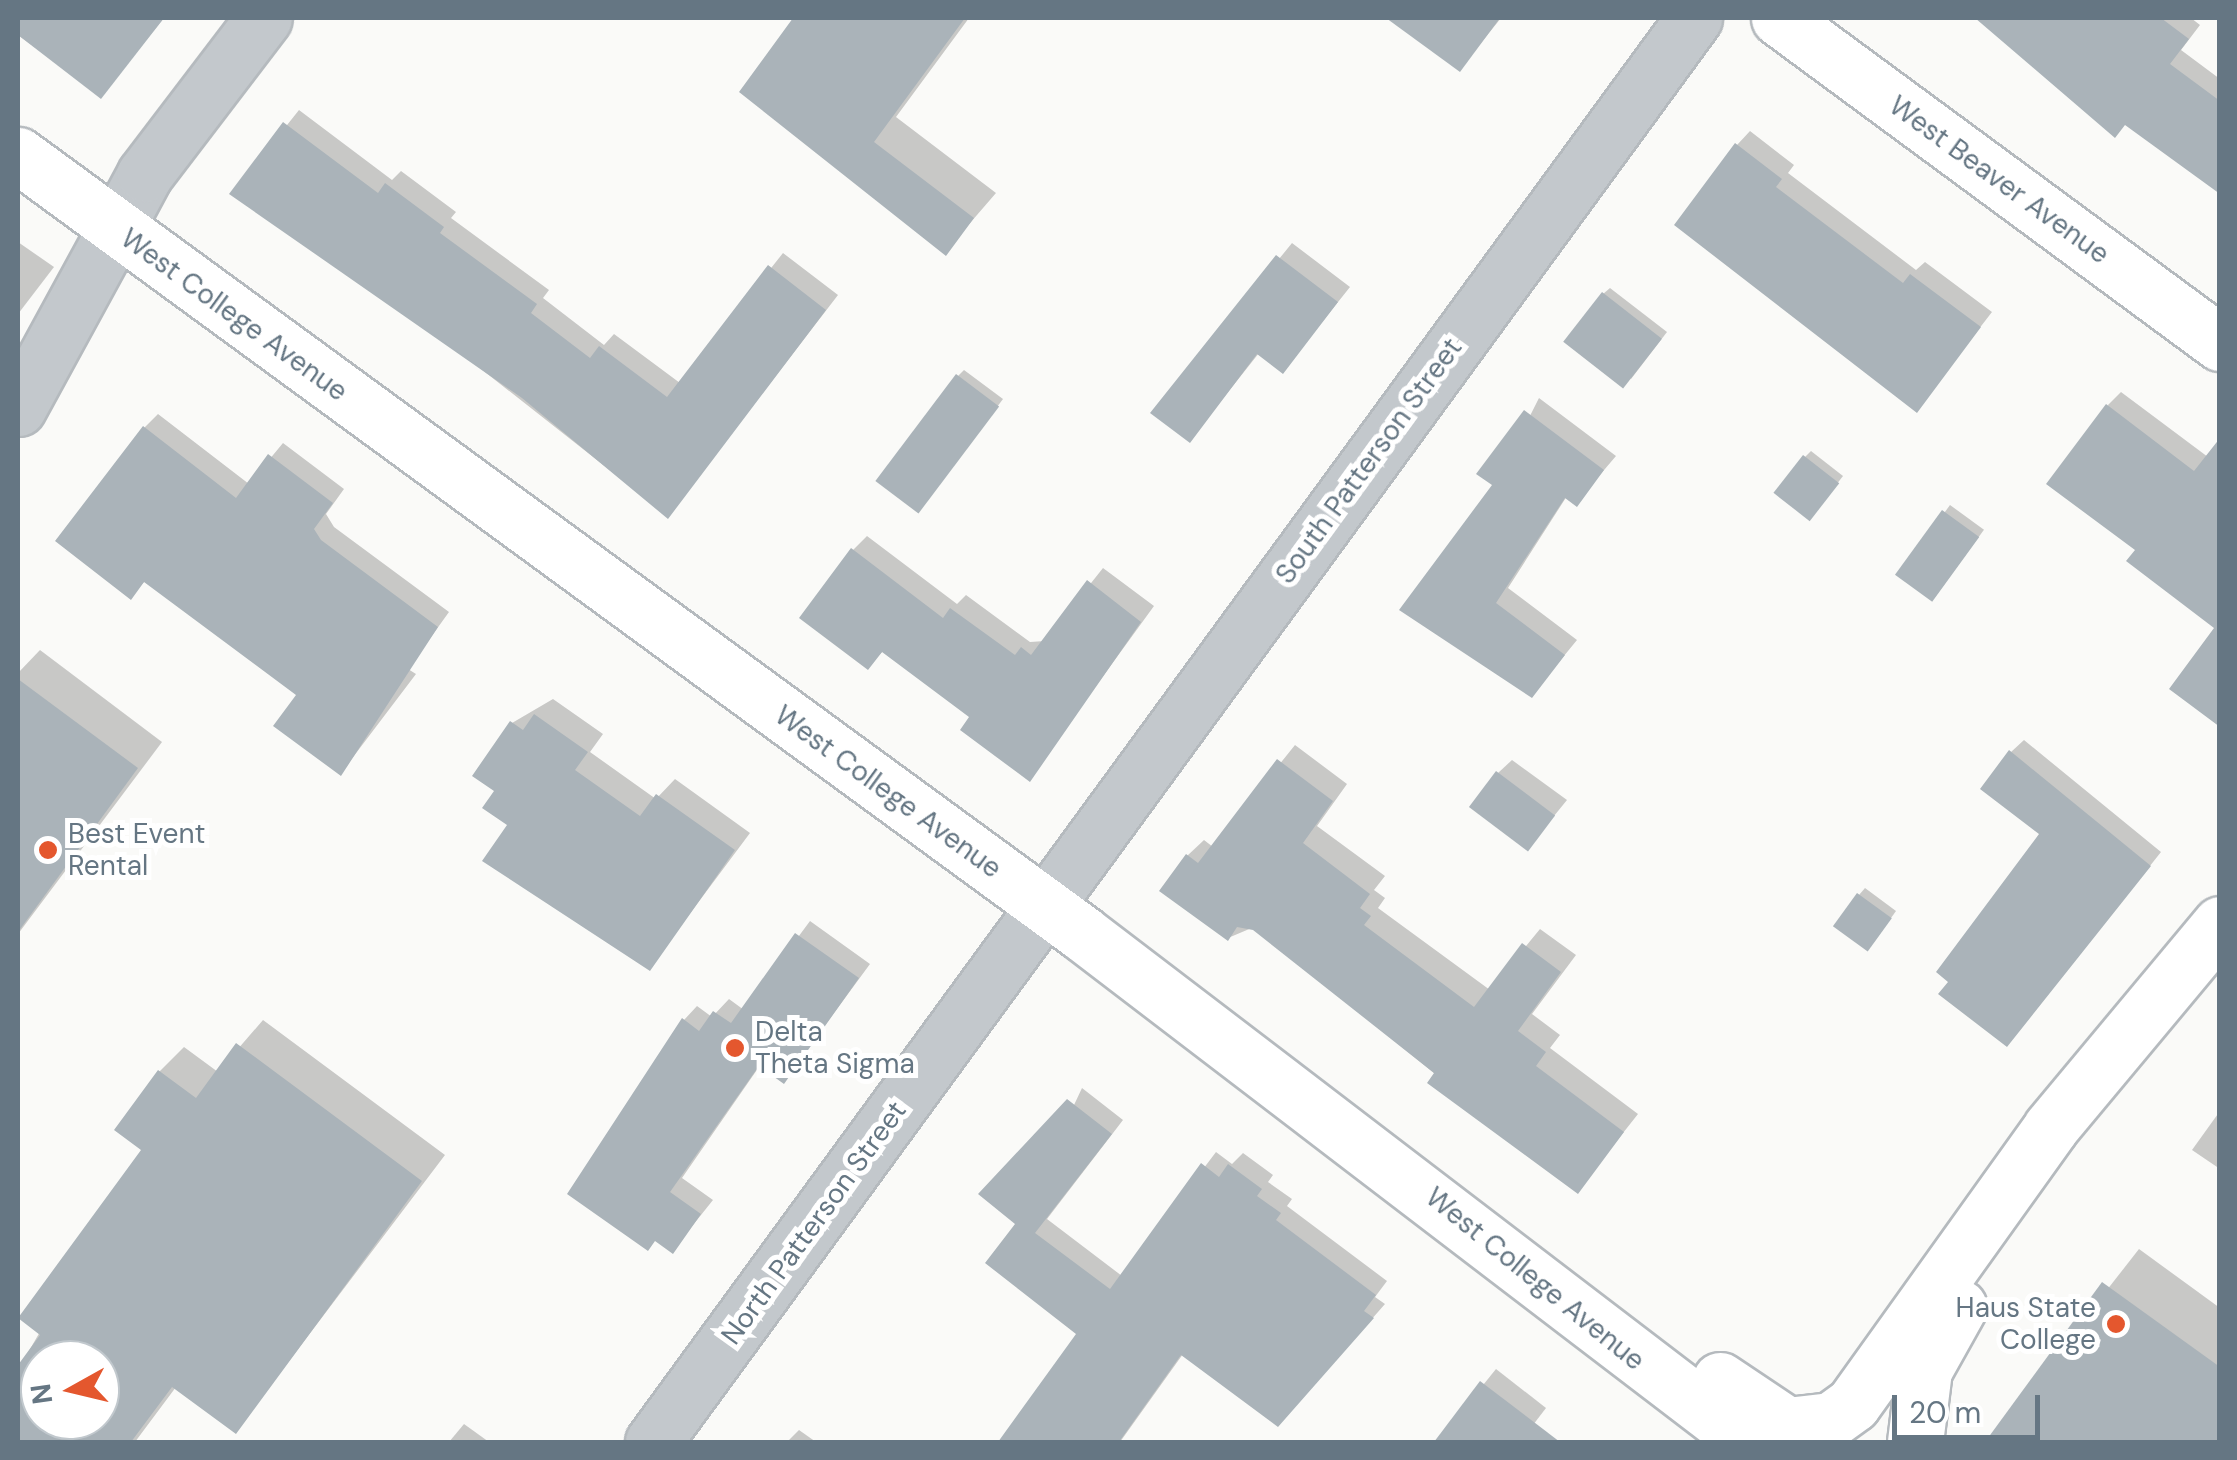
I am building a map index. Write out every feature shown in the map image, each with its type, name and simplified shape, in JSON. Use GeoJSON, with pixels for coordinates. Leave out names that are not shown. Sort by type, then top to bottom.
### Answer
{"type":"FeatureCollection","features":[{"type":"Feature","properties":{"kind":"main road","name":"West Beaver Avenue"},"geometry":{"type":"LineString","coordinates":[[1779,18],[2220,342]]}},
{"type":"Feature","properties":{"kind":"main road","name":"West College Avenue"},"geometry":{"type":"LineString","coordinates":[[18,155],[1045,906],[1476,1228],[1636,1364],[1748,1442]]}},
{"type":"Feature","properties":{"kind":"main road"},"geometry":{"type":"LineString","coordinates":[[1476,1228],[1787,1424],[1831,1420],[1842,1423],[2050,1127],[2174,986],[2220,924]]}},
{"type":"Feature","properties":{"kind":"main road"},"geometry":{"type":"LineString","coordinates":[[1915,1442],[1916,1395],[1941,1331],[2112,1106],[2174,986]]}},
{"type":"Feature","properties":{"kind":"street"},"geometry":{"type":"LineString","coordinates":[[18,408],[145,174],[264,18]]}},
{"type":"Feature","properties":{"kind":"street","name":"South Patterson Street"},"geometry":{"type":"LineString","coordinates":[[1045,906],[1694,18]]}},
{"type":"Feature","properties":{"kind":"street","name":"North Patterson Street"},"geometry":{"type":"LineString","coordinates":[[653,1442],[1045,906]]}},
{"type":"Feature","properties":{"kind":"building"},"geometry":{"type":"Polygon","coordinates":[[[18,18],[164,18],[101,99],[18,35],[18,18]]]}},
{"type":"Feature","properties":{"kind":"building"},"geometry":{"type":"Polygon","coordinates":[[[793,18],[965,18],[874,142],[974,218],[946,256],[739,92],[793,18]]]}},
{"type":"Feature","properties":{"kind":"building"},"geometry":{"type":"Polygon","coordinates":[[[1386,18],[1500,18],[1460,72],[1386,18]]]}},
{"type":"Feature","properties":{"kind":"building"},"geometry":{"type":"Polygon","coordinates":[[[1975,18],[2161,18],[2189,39],[2170,64],[2220,101],[2220,194],[2125,125],[2115,138],[1975,18]]]}},
{"type":"Feature","properties":{"kind":"building"},"geometry":{"type":"Polygon","coordinates":[[[283,122],[378,193],[385,183],[444,227],[440,233],[537,304],[531,313],[590,358],[599,346],[667,397],[768,265],[826,310],[668,519],[522,398],[229,194],[283,122]]]}},
{"type":"Feature","properties":{"kind":"building"},"geometry":{"type":"Polygon","coordinates":[[[1735,143],[1782,179],[1776,187],[1903,283],[1910,274],[1981,327],[1917,413],[1674,225],[1735,143]]]}},
{"type":"Feature","properties":{"kind":"building"},"geometry":{"type":"Polygon","coordinates":[[[1276,255],[1338,302],[1283,374],[1257,354],[1190,443],[1150,413],[1276,255]]]}},
{"type":"Feature","properties":{"kind":"building"},"geometry":{"type":"Polygon","coordinates":[[[1602,292],[1662,339],[1623,388],[1563,342],[1602,292]]]}},
{"type":"Feature","properties":{"kind":"building"},"geometry":{"type":"Polygon","coordinates":[[[956,374],[999,406],[918,514],[875,481],[956,374]]]}},
{"type":"Feature","properties":{"kind":"building"},"geometry":{"type":"Polygon","coordinates":[[[2106,404],[2194,471],[2220,438],[2220,727],[2169,689],[2214,628],[2126,561],[2135,550],[2046,484],[2106,404]]]}},
{"type":"Feature","properties":{"kind":"building"},"geometry":{"type":"Polygon","coordinates":[[[1524,410],[1604,470],[1577,507],[1565,498],[1496,603],[1565,655],[1532,698],[1399,610],[1492,485],[1476,474],[1524,410]]]}},
{"type":"Feature","properties":{"kind":"building"},"geometry":{"type":"Polygon","coordinates":[[[143,426],[236,498],[268,454],[333,503],[314,529],[321,540],[438,627],[341,776],[273,726],[296,695],[144,582],[131,600],[55,541],[143,426]]]}},
{"type":"Feature","properties":{"kind":"building"},"geometry":{"type":"Polygon","coordinates":[[[1803,455],[1839,483],[1810,521],[1773,493],[1803,455]]]}},
{"type":"Feature","properties":{"kind":"building"},"geometry":{"type":"Polygon","coordinates":[[[1942,510],[1979,537],[1932,602],[1895,575],[1942,510]]]}},
{"type":"Feature","properties":{"kind":"building"},"geometry":{"type":"Polygon","coordinates":[[[851,548],[943,618],[950,608],[1015,655],[1021,647],[1031,655],[1087,580],[1141,622],[1030,782],[960,730],[969,717],[882,652],[868,670],[799,618],[851,548]]]}},
{"type":"Feature","properties":{"kind":"building","name":"Best Event Rental"},"geometry":{"type":"Polygon","coordinates":[[[18,679],[138,768],[18,932],[18,679]]]}},
{"type":"Feature","properties":{"kind":"building"},"geometry":{"type":"Polygon","coordinates":[[[534,714],[588,752],[575,770],[640,816],[656,794],[735,850],[650,971],[482,861],[507,825],[482,808],[494,791],[472,776],[510,721],[523,730],[534,714]]]}},
{"type":"Feature","properties":{"kind":"building"},"geometry":{"type":"Polygon","coordinates":[[[2009,750],[2151,866],[2007,1047],[1938,994],[1948,982],[1936,972],[2039,834],[1980,789],[2009,750]]]}},
{"type":"Feature","properties":{"kind":"building"},"geometry":{"type":"Polygon","coordinates":[[[1277,759],[1333,801],[1303,843],[1370,894],[1360,908],[1371,916],[1364,925],[1474,1007],[1522,943],[1561,972],[1518,1031],[1546,1052],[1536,1066],[1624,1132],[1578,1194],[1427,1083],[1434,1073],[1253,930],[1237,927],[1228,941],[1159,891],[1186,854],[1198,863],[1277,759]]]}},
{"type":"Feature","properties":{"kind":"building"},"geometry":{"type":"Polygon","coordinates":[[[1496,771],[1555,816],[1528,851],[1469,807],[1496,771]]]}},
{"type":"Feature","properties":{"kind":"building"},"geometry":{"type":"Polygon","coordinates":[[[1857,893],[1892,918],[1868,951],[1833,926],[1857,893]]]}},
{"type":"Feature","properties":{"kind":"building","name":"Delta Theta Sigma"},"geometry":{"type":"Polygon","coordinates":[[[795,933],[859,978],[784,1084],[759,1066],[670,1192],[701,1214],[673,1254],[655,1241],[648,1251],[567,1194],[682,1018],[699,1031],[713,1011],[731,1023],[795,933]]]}},
{"type":"Feature","properties":{"kind":"building"},"geometry":{"type":"Polygon","coordinates":[[[236,1043],[422,1181],[236,1434],[172,1387],[131,1442],[18,1442],[20,1362],[20,1440],[120,1440],[120,1340],[36,1340],[40,1335],[18,1318],[141,1150],[114,1130],[158,1070],[196,1098],[236,1043]]]}},
{"type":"Feature","properties":{"kind":"building"},"geometry":{"type":"Polygon","coordinates":[[[1067,1099],[1112,1134],[1035,1233],[1110,1289],[1201,1163],[1219,1177],[1228,1164],[1262,1189],[1257,1196],[1281,1213],[1276,1220],[1376,1295],[1364,1311],[1374,1318],[1278,1427],[1181,1355],[1119,1442],[998,1442],[1076,1334],[985,1263],[1015,1224],[978,1194],[1067,1099]]]}},
{"type":"Feature","properties":{"kind":"building","name":"Haus State College"},"geometry":{"type":"Polygon","coordinates":[[[2102,1282],[2220,1367],[2220,1442],[1985,1442],[2102,1282]]]}},
{"type":"Feature","properties":{"kind":"building"},"geometry":{"type":"Polygon","coordinates":[[[1480,1381],[1560,1442],[1434,1442],[1480,1381]]]}},
{"type":"Feature","properties":{"kind":"place","name":"Best Event Rental"},"geometry":{"type":"Point","coordinates":[48,850]}},
{"type":"Feature","properties":{"kind":"place","name":"Delta Theta Sigma"},"geometry":{"type":"Point","coordinates":[735,1048]}},
{"type":"Feature","properties":{"kind":"place","name":"Haus State College"},"geometry":{"type":"Point","coordinates":[2116,1324]}}]}
